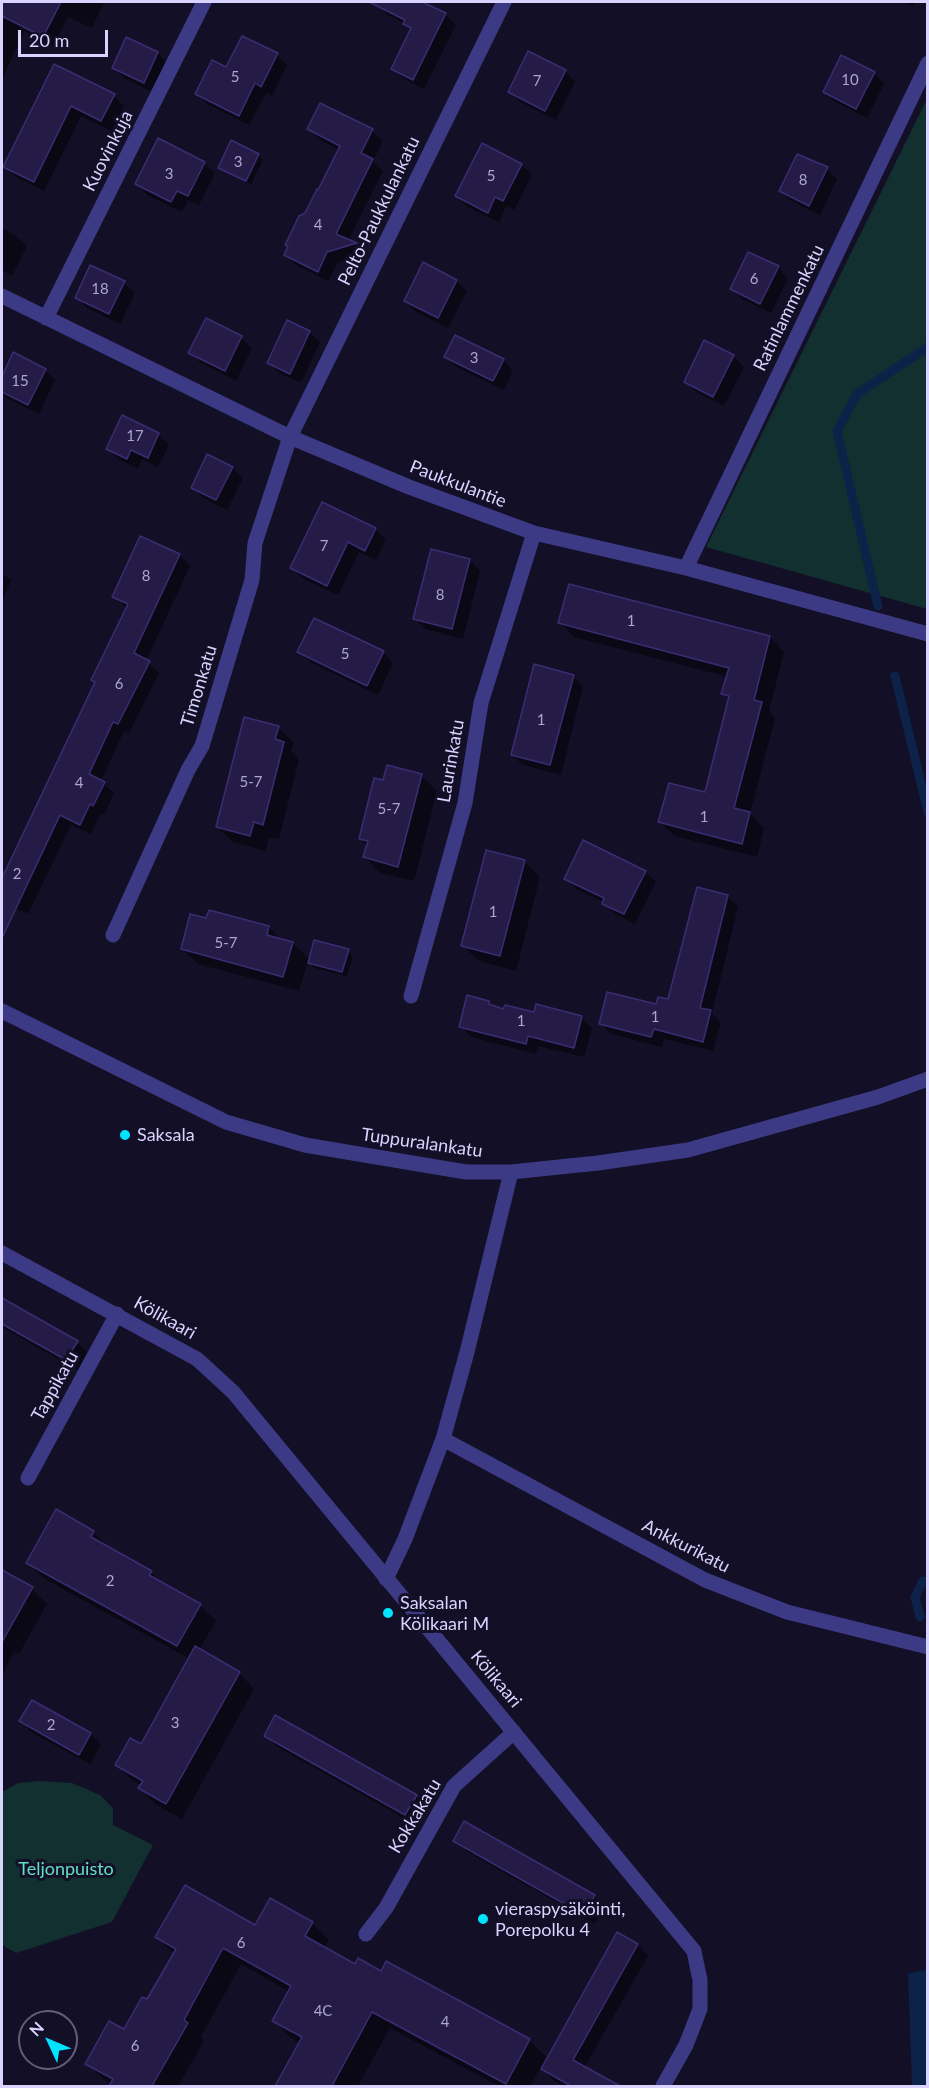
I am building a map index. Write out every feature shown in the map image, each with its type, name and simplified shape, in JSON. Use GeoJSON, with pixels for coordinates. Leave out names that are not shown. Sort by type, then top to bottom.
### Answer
{"type":"FeatureCollection","features":[{"type":"Feature","properties":{"kind":"street","name":"Kuovinkuja"},"geometry":{"type":"LineString","coordinates":[[46,318],[204,2]]}},
{"type":"Feature","properties":{"kind":"street","name":"Pelto-Paukkulankatu"},"geometry":{"type":"LineString","coordinates":[[290,437],[504,2]]}},
{"type":"Feature","properties":{"kind":"street","name":"Ratinlammenkatu"},"geometry":{"type":"LineString","coordinates":[[686,568],[927,63]]}},
{"type":"Feature","properties":{"kind":"street","name":"Paukkulantie"},"geometry":{"type":"LineString","coordinates":[[3,301],[46,318],[290,437],[409,487],[534,533],[686,568],[927,634]]}},
{"type":"Feature","properties":{"kind":"street","name":"Timonkatu"},"geometry":{"type":"LineString","coordinates":[[112,935],[188,770],[202,746],[252,580],[255,543],[290,437]]}},
{"type":"Feature","properties":{"kind":"street","name":"Laurinkatu"},"geometry":{"type":"LineString","coordinates":[[411,996],[465,803],[481,704],[534,533]]}},
{"type":"Feature","properties":{"kind":"street","name":"Tuppuralankatu"},"geometry":{"type":"LineString","coordinates":[[2,1011],[226,1122],[305,1145],[466,1172],[511,1172],[688,1150],[878,1097],[927,1079]]}},
{"type":"Feature","properties":{"kind":"street"},"geometry":{"type":"LineString","coordinates":[[386,1579],[405,1539],[443,1439],[511,1172]]}},
{"type":"Feature","properties":{"kind":"street","name":"Kölikaari"},"geometry":{"type":"LineString","coordinates":[[2,1253],[197,1359],[233,1392],[694,1951],[700,1980],[700,2009],[686,2045],[663,2086]]}},
{"type":"Feature","properties":{"kind":"street","name":"Tappikatu"},"geometry":{"type":"LineString","coordinates":[[28,1478],[117,1314]]}},
{"type":"Feature","properties":{"kind":"street","name":"Ankkurikatu"},"geometry":{"type":"LineString","coordinates":[[443,1439],[705,1580],[787,1611],[927,1647]]}},
{"type":"Feature","properties":{"kind":"street","name":"Kokkakatu"},"geometry":{"type":"LineString","coordinates":[[366,1934],[386,1908],[454,1786],[514,1732]]}},
{"type":"Feature","properties":{"kind":"green space"},"geometry":{"type":"Polygon","coordinates":[[[927,99],[927,609],[706,547],[927,99]]]}},
{"type":"Feature","properties":{"kind":"green space","name":"Teljonpuisto"},"geometry":{"type":"Polygon","coordinates":[[[40,1781],[72,1783],[100,1795],[113,1808],[113,1825],[153,1845],[112,1922],[16,1953],[2,1945],[2,1792],[18,1783],[40,1781]]]}},
{"type":"Feature","properties":{"kind":"water"},"geometry":{"type":"Polygon","coordinates":[[[927,1970],[927,2086],[912,2086],[908,1973],[927,1970]]]}},
{"type":"Feature","properties":{"kind":"building"},"geometry":{"type":"Polygon","coordinates":[[[2,2],[61,2],[43,37],[2,16],[2,2]]]}},
{"type":"Feature","properties":{"kind":"building"},"geometry":{"type":"Polygon","coordinates":[[[369,2],[422,2],[446,13],[413,80],[391,69],[411,28],[403,24],[405,20],[369,2]]]}},
{"type":"Feature","properties":{"kind":"building"},"geometry":{"type":"Polygon","coordinates":[[[242,36],[278,53],[261,87],[255,83],[239,116],[195,94],[212,60],[226,67],[242,36]]]}},
{"type":"Feature","properties":{"kind":"building"},"geometry":{"type":"Polygon","coordinates":[[[126,37],[158,52],[144,83],[112,68],[126,37]]]}},
{"type":"Feature","properties":{"kind":"building"},"geometry":{"type":"Polygon","coordinates":[[[528,51],[566,70],[545,111],[508,92],[528,51]]]}},
{"type":"Feature","properties":{"kind":"building"},"geometry":{"type":"Polygon","coordinates":[[[841,55],[875,72],[856,109],[823,92],[841,55]]]}},
{"type":"Feature","properties":{"kind":"building"},"geometry":{"type":"Polygon","coordinates":[[[54,64],[115,94],[101,121],[71,106],[34,182],[3,167],[54,64]]]}},
{"type":"Feature","properties":{"kind":"building"},"geometry":{"type":"Polygon","coordinates":[[[320,103],[373,129],[361,153],[373,159],[336,234],[357,243],[327,252],[318,272],[284,255],[288,246],[285,245],[299,216],[305,213],[340,146],[307,129],[320,103]]]}},
{"type":"Feature","properties":{"kind":"building"},"geometry":{"type":"Polygon","coordinates":[[[158,138],[205,162],[188,196],[177,191],[171,202],[135,184],[158,138]]]}},
{"type":"Feature","properties":{"kind":"building"},"geometry":{"type":"Polygon","coordinates":[[[231,140],[259,154],[246,181],[218,168],[231,140]]]}},
{"type":"Feature","properties":{"kind":"building"},"geometry":{"type":"Polygon","coordinates":[[[482,143],[522,164],[503,201],[495,197],[488,213],[455,196],[482,143]]]}},
{"type":"Feature","properties":{"kind":"building"},"geometry":{"type":"Polygon","coordinates":[[[797,154],[828,167],[809,206],[779,191],[797,154]]]}},
{"type":"Feature","properties":{"kind":"building"},"geometry":{"type":"Polygon","coordinates":[[[748,252],[779,266],[760,304],[730,289],[748,252]]]}},
{"type":"Feature","properties":{"kind":"building"},"geometry":{"type":"Polygon","coordinates":[[[423,262],[457,280],[438,318],[404,301],[423,262]]]}},
{"type":"Feature","properties":{"kind":"building"},"geometry":{"type":"Polygon","coordinates":[[[90,265],[125,281],[109,314],[75,298],[90,265]]]}},
{"type":"Feature","properties":{"kind":"building"},"geometry":{"type":"Polygon","coordinates":[[[206,318],[242,336],[225,371],[188,353],[206,318]]]}},
{"type":"Feature","properties":{"kind":"building"},"geometry":{"type":"Polygon","coordinates":[[[287,320],[310,331],[290,374],[267,363],[287,320]]]}},
{"type":"Feature","properties":{"kind":"building"},"geometry":{"type":"Polygon","coordinates":[[[455,335],[504,359],[493,381],[444,357],[455,335]]]}},
{"type":"Feature","properties":{"kind":"building"},"geometry":{"type":"Polygon","coordinates":[[[704,340],[734,355],[713,397],[684,382],[704,340]]]}},
{"type":"Feature","properties":{"kind":"building"},"geometry":{"type":"Polygon","coordinates":[[[13,352],[46,369],[28,405],[2,392],[2,377],[13,352]]]}},
{"type":"Feature","properties":{"kind":"building"},"geometry":{"type":"Polygon","coordinates":[[[122,415],[159,433],[148,458],[131,450],[127,459],[106,449],[122,415]]]}},
{"type":"Feature","properties":{"kind":"building"},"geometry":{"type":"Polygon","coordinates":[[[207,454],[233,467],[216,500],[191,488],[207,454]]]}},
{"type":"Feature","properties":{"kind":"building"},"geometry":{"type":"Polygon","coordinates":[[[322,502],[376,528],[365,551],[348,542],[327,586],[290,568],[322,502]]]}},
{"type":"Feature","properties":{"kind":"building"},"geometry":{"type":"Polygon","coordinates":[[[140,536],[180,554],[134,653],[150,661],[118,724],[113,722],[89,774],[105,782],[93,806],[90,804],[80,825],[60,815],[2,938],[2,878],[95,682],[91,680],[128,604],[112,597],[140,536]]]}},
{"type":"Feature","properties":{"kind":"building"},"geometry":{"type":"Polygon","coordinates":[[[431,549],[470,559],[452,629],[413,619],[431,549]]]}},
{"type":"Feature","properties":{"kind":"building"},"geometry":{"type":"Polygon","coordinates":[[[569,584],[770,636],[754,700],[762,702],[734,808],[750,812],[742,844],[658,822],[669,783],[705,792],[729,696],[721,694],[729,668],[558,623],[569,584]]]}},
{"type":"Feature","properties":{"kind":"building"},"geometry":{"type":"Polygon","coordinates":[[[314,618],[384,651],[367,686],[297,652],[314,618]]]}},
{"type":"Feature","properties":{"kind":"building"},"geometry":{"type":"Polygon","coordinates":[[[534,664],[574,675],[550,765],[511,755],[534,664]]]}},
{"type":"Feature","properties":{"kind":"building"},"geometry":{"type":"Polygon","coordinates":[[[244,717],[279,726],[275,739],[284,742],[263,825],[254,822],[250,836],[216,827],[244,717]]]}},
{"type":"Feature","properties":{"kind":"building"},"geometry":{"type":"Polygon","coordinates":[[[387,765],[422,774],[398,867],[363,857],[368,841],[359,839],[374,778],[383,780],[387,765]]]}},
{"type":"Feature","properties":{"kind":"building"},"geometry":{"type":"Polygon","coordinates":[[[583,840],[646,871],[624,914],[602,904],[604,898],[564,879],[583,840]]]}},
{"type":"Feature","properties":{"kind":"building"},"geometry":{"type":"Polygon","coordinates":[[[486,850],[525,860],[500,956],[461,946],[486,850]]]}},
{"type":"Feature","properties":{"kind":"building"},"geometry":{"type":"Polygon","coordinates":[[[697,887],[728,895],[700,1008],[711,1010],[703,1042],[654,1029],[651,1037],[599,1024],[607,992],[656,1004],[658,997],[668,999],[697,887]]]}},
{"type":"Feature","properties":{"kind":"building"},"geometry":{"type":"Polygon","coordinates":[[[209,910],[269,926],[267,935],[293,942],[283,977],[181,949],[190,914],[206,918],[209,910]]]}},
{"type":"Feature","properties":{"kind":"building"},"geometry":{"type":"Polygon","coordinates":[[[314,940],[349,949],[342,972],[308,963],[314,940]]]}},
{"type":"Feature","properties":{"kind":"building"},"geometry":{"type":"Polygon","coordinates":[[[467,995],[489,1001],[489,1004],[503,1009],[505,1005],[534,1012],[536,1004],[582,1016],[574,1048],[528,1036],[526,1044],[459,1027],[467,995]]]}},
{"type":"Feature","properties":{"kind":"building"},"geometry":{"type":"Polygon","coordinates":[[[2,1298],[78,1341],[66,1360],[2,1324],[2,1298]]]}},
{"type":"Feature","properties":{"kind":"building"},"geometry":{"type":"Polygon","coordinates":[[[56,1509],[94,1531],[91,1537],[152,1571],[149,1575],[201,1604],[177,1646],[26,1563],[56,1509]]]}},
{"type":"Feature","properties":{"kind":"building"},"geometry":{"type":"Polygon","coordinates":[[[2,1570],[33,1587],[2,1642],[2,1570]]]}},
{"type":"Feature","properties":{"kind":"building"},"geometry":{"type":"Polygon","coordinates":[[[195,1646],[240,1672],[166,1804],[138,1788],[143,1781],[115,1765],[130,1738],[141,1744],[195,1646]]]}},
{"type":"Feature","properties":{"kind":"building"},"geometry":{"type":"Polygon","coordinates":[[[32,1700],[91,1733],[79,1755],[19,1721],[32,1700]]]}},
{"type":"Feature","properties":{"kind":"building"},"geometry":{"type":"Polygon","coordinates":[[[275,1715],[417,1795],[405,1815],[264,1736],[275,1715]]]}},
{"type":"Feature","properties":{"kind":"building"},"geometry":{"type":"Polygon","coordinates":[[[464,1821],[595,1895],[584,1915],[453,1841],[464,1821]]]}},
{"type":"Feature","properties":{"kind":"building"},"geometry":{"type":"Polygon","coordinates":[[[185,1885],[255,1925],[270,1898],[313,1922],[305,1936],[355,1964],[358,1958],[381,1971],[386,1961],[530,2039],[506,2084],[372,2012],[332,2086],[275,2086],[302,2037],[272,2021],[291,1986],[223,1948],[184,2020],[188,2023],[152,2086],[109,2086],[113,2079],[85,2064],[109,2021],[124,2029],[142,1997],[147,1999],[176,1949],[155,1937],[185,1885]]]}},
{"type":"Feature","properties":{"kind":"building"},"geometry":{"type":"Polygon","coordinates":[[[617,1932],[638,1944],[573,2060],[620,2086],[571,2086],[541,2069],[617,1932]]]}},
{"type":"Feature","properties":{"kind":"waterway"},"geometry":{"type":"LineString","coordinates":[[878,606],[837,431],[857,394],[928,347]]}},
{"type":"Feature","properties":{"kind":"waterway"},"geometry":{"type":"LineString","coordinates":[[895,676],[928,812]]}},
{"type":"Feature","properties":{"kind":"waterway"},"geometry":{"type":"LineString","coordinates":[[920,1617],[915,1597],[923,1581]]}},
{"type":"Feature","properties":{"kind":"place","name":"Saksala"},"geometry":{"type":"Point","coordinates":[125,1135]}},
{"type":"Feature","properties":{"kind":"place","name":"Saksalan Kölikaari M"},"geometry":{"type":"Point","coordinates":[388,1613]}},
{"type":"Feature","properties":{"kind":"place","name":"vieraspysäköinti, Porepolku 4"},"geometry":{"type":"Point","coordinates":[483,1919]}}]}
